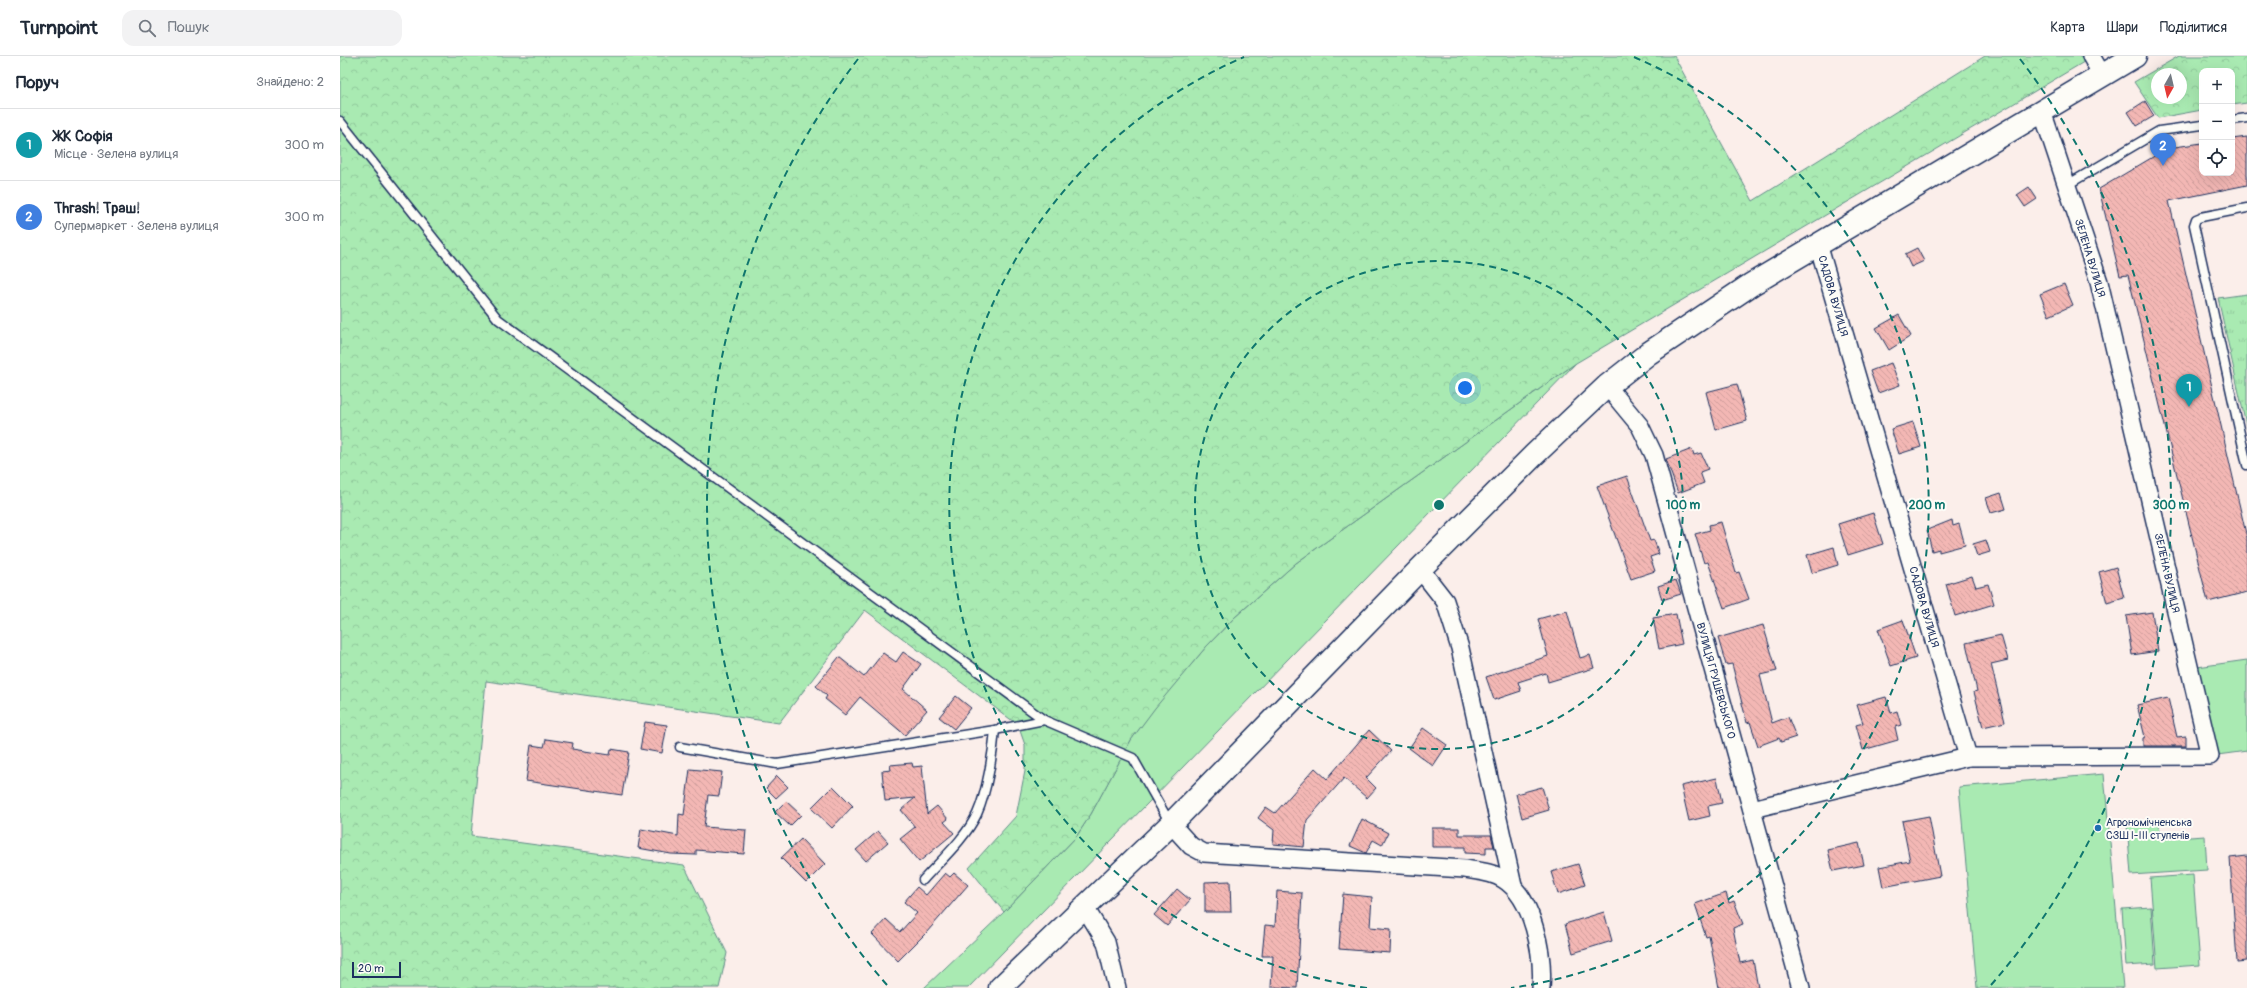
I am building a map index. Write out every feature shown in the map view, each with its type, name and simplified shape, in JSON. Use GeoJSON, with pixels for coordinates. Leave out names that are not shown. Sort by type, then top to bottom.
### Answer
{"type":"FeatureCollection","features":[{"type":"Feature","properties":{"kind":"main road"},"geometry":{"type":"LineString","coordinates":[[1000,988],[1171,824],[1420,569],[1534,455],[1607,386],[1694,322],[1752,284],[2135,56]]}},
{"type":"Feature","properties":{"kind":"street"},"geometry":{"type":"LineString","coordinates":[[2091,56],[2102,75]]}},
{"type":"Feature","properties":{"kind":"street","name":"ЗЕЛЕНА ВУЛИЦЯ"},"geometry":{"type":"LineString","coordinates":[[1968,757],[2210,756],[2099,282],[2042,111]]}},
{"type":"Feature","properties":{"kind":"street","name":"САДОВА ВУЛИЦЯ"},"geometry":{"type":"LineString","coordinates":[[1818,244],[1968,757]]}},
{"type":"Feature","properties":{"kind":"street","name":"ВУЛИЦЯ ГРУШЕВСЬКОГО"},"geometry":{"type":"LineString","coordinates":[[1607,386],[1640,426],[1654,455],[1800,988]]}},
{"type":"Feature","properties":{"kind":"street"},"geometry":{"type":"LineString","coordinates":[[1420,569],[1445,601],[1460,648],[1513,886],[1530,914],[1536,934],[1542,968],[1541,988]]}},
{"type":"Feature","properties":{"kind":"street"},"geometry":{"type":"LineString","coordinates":[[1752,809],[1968,757]]}},
{"type":"Feature","properties":{"kind":"street"},"geometry":{"type":"LineString","coordinates":[[1171,824],[1191,846],[1204,853],[1465,869],[1502,878],[1513,886]]}},
{"type":"Feature","properties":{"kind":"street"},"geometry":{"type":"LineString","coordinates":[[1084,906],[1106,942],[1117,988]]}},
{"type":"Feature","properties":{"kind":"lane"},"geometry":{"type":"LineString","coordinates":[[2235,120],[2247,118]]}},
{"type":"Feature","properties":{"kind":"lane"},"geometry":{"type":"LineString","coordinates":[[340,121],[498,319],[1044,720],[1133,758],[1171,824]]}},
{"type":"Feature","properties":{"kind":"lane"},"geometry":{"type":"LineString","coordinates":[[2067,185],[2159,132],[2199,125]]}},
{"type":"Feature","properties":{"kind":"lane"},"geometry":{"type":"LineString","coordinates":[[2247,208],[2201,217],[2196,219],[2194,225],[2247,465]]}},
{"type":"Feature","properties":{"kind":"lane"},"geometry":{"type":"LineString","coordinates":[[680,747],[777,764],[995,730],[1044,720]]}},
{"type":"Feature","properties":{"kind":"lane"},"geometry":{"type":"LineString","coordinates":[[923,880],[957,843],[977,814],[993,755],[995,730]]}},
{"type":"Feature","properties":{"kind":"green space"},"geometry":{"type":"Polygon","coordinates":[[[340,56],[1674,56],[1753,201],[1985,56],[2094,56],[1576,363],[1296,563],[1235,617],[1206,647],[1155,708],[1131,740],[1091,814],[1076,837],[1004,912],[969,868],[1016,816],[1025,771],[1025,745],[1018,725],[865,610],[779,723],[486,681],[471,836],[684,865],[727,953],[719,988],[340,988],[340,56]]]}},
{"type":"Feature","properties":{"kind":"green space"},"geometry":{"type":"Polygon","coordinates":[[[2179,56],[2247,56],[2247,103],[2235,105],[2235,68],[2199,68],[2199,111],[2158,118],[2134,82],[2151,72],[2151,104],[2187,104],[2187,68],[2158,68],[2179,56]]]}},
{"type":"Feature","properties":{"kind":"green space"},"geometry":{"type":"Polygon","coordinates":[[[2247,294],[2247,429],[2218,298],[2247,294]]]}},
{"type":"Feature","properties":{"kind":"green space"},"geometry":{"type":"Polygon","coordinates":[[[1576,363],[968,988],[924,988],[1004,912],[1076,837],[1091,814],[1131,740],[1154,708],[1206,647],[1235,617],[1296,563],[1576,363]]]}},
{"type":"Feature","properties":{"kind":"green space"},"geometry":{"type":"Polygon","coordinates":[[[2247,660],[2247,751],[2210,756],[2190,668],[2247,660]]]}},
{"type":"Feature","properties":{"kind":"green space"},"geometry":{"type":"Polygon","coordinates":[[[2104,774],[2123,988],[1977,988],[1959,787],[2104,774]]]}},
{"type":"Feature","properties":{"kind":"green space"},"geometry":{"type":"Polygon","coordinates":[[[2159,822],[2160,839],[2205,836],[2207,870],[2131,875],[2127,824],[2159,822]]]}},
{"type":"Feature","properties":{"kind":"green space"},"geometry":{"type":"Polygon","coordinates":[[[2193,875],[2200,965],[2157,968],[2150,878],[2193,875]]]}},
{"type":"Feature","properties":{"kind":"green space"},"geometry":{"type":"Polygon","coordinates":[[[2151,907],[2155,964],[2126,966],[2122,909],[2151,907]]]}},
{"type":"Feature","properties":{"kind":"building"},"geometry":{"type":"Polygon","coordinates":[[[2145,101],[2154,116],[2137,126],[2128,112],[2145,101]]]}},
{"type":"Feature","properties":{"kind":"building"},"geometry":{"type":"Polygon","coordinates":[[[2247,137],[2247,185],[2169,201],[2247,538],[2247,592],[2208,602],[2128,275],[2120,276],[2099,189],[2168,148],[2199,143],[2199,176],[2235,176],[2235,139],[2247,137]]]}},
{"type":"Feature","properties":{"kind":"building"},"geometry":{"type":"Polygon","coordinates":[[[2029,187],[2037,199],[2025,207],[2017,195],[2029,187]]]}},
{"type":"Feature","properties":{"kind":"building"},"geometry":{"type":"Polygon","coordinates":[[[1917,248],[1924,261],[1911,267],[1905,254],[1917,248]]]}},
{"type":"Feature","properties":{"kind":"building"},"geometry":{"type":"Polygon","coordinates":[[[2064,284],[2073,305],[2049,316],[2040,294],[2064,284]]]}},
{"type":"Feature","properties":{"kind":"building"},"geometry":{"type":"Polygon","coordinates":[[[1899,315],[1911,336],[1889,350],[1876,328],[1899,315]]]}},
{"type":"Feature","properties":{"kind":"building"},"geometry":{"type":"Polygon","coordinates":[[[1891,363],[1900,385],[1878,393],[1870,371],[1891,363]]]}},
{"type":"Feature","properties":{"kind":"building"},"geometry":{"type":"Polygon","coordinates":[[[1737,384],[1747,421],[1716,430],[1706,392],[1737,384]]]}},
{"type":"Feature","properties":{"kind":"building"},"geometry":{"type":"Polygon","coordinates":[[[1913,422],[1921,447],[1899,454],[1891,429],[1913,422]]]}},
{"type":"Feature","properties":{"kind":"building"},"geometry":{"type":"Polygon","coordinates":[[[1692,449],[1694,455],[1701,453],[1708,469],[1700,472],[1704,483],[1678,493],[1666,459],[1692,449]]]}},
{"type":"Feature","properties":{"kind":"building"},"geometry":{"type":"Polygon","coordinates":[[[1627,476],[1650,541],[1654,540],[1659,554],[1650,557],[1655,571],[1631,579],[1597,486],[1627,476]]]}},
{"type":"Feature","properties":{"kind":"building"},"geometry":{"type":"Polygon","coordinates":[[[2001,493],[2006,509],[1991,513],[1986,498],[2001,493]]]}},
{"type":"Feature","properties":{"kind":"building"},"geometry":{"type":"Polygon","coordinates":[[[1873,513],[1883,544],[1848,555],[1838,524],[1873,513]]]}},
{"type":"Feature","properties":{"kind":"building"},"geometry":{"type":"Polygon","coordinates":[[[1952,520],[1953,526],[1959,524],[1965,545],[1939,552],[1939,549],[1932,551],[1927,530],[1952,520]]]}},
{"type":"Feature","properties":{"kind":"building"},"geometry":{"type":"Polygon","coordinates":[[[1721,522],[1736,573],[1739,572],[1749,599],[1724,608],[1708,562],[1704,563],[1695,534],[1710,530],[1709,525],[1721,522]]]}},
{"type":"Feature","properties":{"kind":"building"},"geometry":{"type":"Polygon","coordinates":[[[1986,540],[1990,552],[1977,556],[1973,544],[1986,540]]]}},
{"type":"Feature","properties":{"kind":"building"},"geometry":{"type":"Polygon","coordinates":[[[1834,547],[1838,565],[1812,573],[1807,555],[1834,547]]]}},
{"type":"Feature","properties":{"kind":"building"},"geometry":{"type":"Polygon","coordinates":[[[2116,567],[2124,598],[2107,603],[2099,572],[2116,567]]]}},
{"type":"Feature","properties":{"kind":"building"},"geometry":{"type":"Polygon","coordinates":[[[1972,576],[1976,587],[1988,584],[1994,604],[1955,616],[1946,584],[1972,576]]]}},
{"type":"Feature","properties":{"kind":"building"},"geometry":{"type":"Polygon","coordinates":[[[1676,580],[1681,594],[1662,600],[1658,586],[1676,580]]]}},
{"type":"Feature","properties":{"kind":"building"},"geometry":{"type":"Polygon","coordinates":[[[1567,611],[1580,658],[1590,655],[1594,668],[1548,682],[1546,673],[1518,682],[1521,691],[1494,700],[1486,677],[1548,656],[1538,619],[1567,611]]]}},
{"type":"Feature","properties":{"kind":"building"},"geometry":{"type":"Polygon","coordinates":[[[2152,612],[2158,651],[2132,655],[2126,616],[2152,612]]]}},
{"type":"Feature","properties":{"kind":"building"},"geometry":{"type":"Polygon","coordinates":[[[1676,614],[1682,644],[1659,649],[1653,618],[1676,614]]]}},
{"type":"Feature","properties":{"kind":"building"},"geometry":{"type":"Polygon","coordinates":[[[1903,620],[1916,658],[1891,666],[1878,629],[1903,620]]]}},
{"type":"Feature","properties":{"kind":"building"},"geometry":{"type":"Polygon","coordinates":[[[1763,625],[1777,671],[1760,675],[1772,723],[1788,717],[1796,737],[1781,742],[1779,738],[1758,746],[1750,722],[1747,723],[1732,664],[1726,665],[1718,638],[1763,625]]]}},
{"type":"Feature","properties":{"kind":"building"},"geometry":{"type":"Polygon","coordinates":[[[2001,635],[2008,660],[1991,664],[2005,722],[1983,727],[1974,692],[1977,691],[1966,643],[2001,635]]]}},
{"type":"Feature","properties":{"kind":"building"},"geometry":{"type":"Polygon","coordinates":[[[903,652],[921,664],[903,689],[927,710],[905,735],[860,697],[845,715],[825,699],[827,696],[816,686],[839,657],[864,677],[883,653],[896,662],[903,652]]]}},
{"type":"Feature","properties":{"kind":"building"},"geometry":{"type":"Polygon","coordinates":[[[956,696],[971,708],[954,729],[939,717],[956,696]]]}},
{"type":"Feature","properties":{"kind":"building"},"geometry":{"type":"Polygon","coordinates":[[[1886,697],[1891,713],[1897,711],[1901,725],[1895,727],[1898,740],[1863,750],[1856,725],[1863,723],[1857,705],[1886,697]]]}},
{"type":"Feature","properties":{"kind":"building"},"geometry":{"type":"Polygon","coordinates":[[[2168,698],[2177,737],[2186,736],[2186,746],[2143,746],[2143,738],[2145,737],[2137,705],[2168,698]]]}},
{"type":"Feature","properties":{"kind":"building"},"geometry":{"type":"Polygon","coordinates":[[[645,722],[667,725],[662,753],[640,749],[645,722]]]}},
{"type":"Feature","properties":{"kind":"building"},"geometry":{"type":"Polygon","coordinates":[[[1423,728],[1447,745],[1433,766],[1409,748],[1423,728]]]}},
{"type":"Feature","properties":{"kind":"building"},"geometry":{"type":"Polygon","coordinates":[[[1369,730],[1391,751],[1366,778],[1376,788],[1367,798],[1344,778],[1307,820],[1304,847],[1273,844],[1274,830],[1258,818],[1266,807],[1275,813],[1315,768],[1327,779],[1369,730]]]}},
{"type":"Feature","properties":{"kind":"building"},"geometry":{"type":"Polygon","coordinates":[[[546,739],[573,743],[572,749],[610,755],[611,749],[629,752],[622,795],[526,781],[531,745],[544,747],[546,739]]]}},
{"type":"Feature","properties":{"kind":"building"},"geometry":{"type":"Polygon","coordinates":[[[912,763],[913,767],[922,766],[927,814],[937,806],[948,819],[944,822],[954,833],[919,862],[900,839],[915,827],[901,810],[915,798],[885,801],[882,771],[891,770],[890,765],[912,763]]]}},
{"type":"Feature","properties":{"kind":"building"},"geometry":{"type":"Polygon","coordinates":[[[690,769],[722,772],[719,796],[708,795],[704,827],[746,830],[744,854],[696,850],[696,855],[671,854],[638,848],[641,829],[678,836],[679,814],[684,815],[690,769]]]}},
{"type":"Feature","properties":{"kind":"building"},"geometry":{"type":"Polygon","coordinates":[[[777,776],[788,787],[776,798],[766,788],[777,776]]]}},
{"type":"Feature","properties":{"kind":"building"},"geometry":{"type":"Polygon","coordinates":[[[1717,778],[1722,803],[1708,806],[1710,816],[1689,821],[1681,786],[1717,778]]]}},
{"type":"Feature","properties":{"kind":"building"},"geometry":{"type":"Polygon","coordinates":[[[833,786],[853,806],[832,828],[811,808],[833,786]]]}},
{"type":"Feature","properties":{"kind":"building"},"geometry":{"type":"Polygon","coordinates":[[[1542,787],[1549,810],[1522,818],[1516,794],[1542,787]]]}},
{"type":"Feature","properties":{"kind":"building"},"geometry":{"type":"Polygon","coordinates":[[[786,801],[801,815],[790,826],[775,812],[786,801]]]}},
{"type":"Feature","properties":{"kind":"building"},"geometry":{"type":"Polygon","coordinates":[[[1929,816],[1940,876],[1883,887],[1879,867],[1910,861],[1902,821],[1929,816]]]}},
{"type":"Feature","properties":{"kind":"building"},"geometry":{"type":"Polygon","coordinates":[[[1362,819],[1388,833],[1382,845],[1373,840],[1366,853],[1350,846],[1362,819]]]}},
{"type":"Feature","properties":{"kind":"building"},"geometry":{"type":"Polygon","coordinates":[[[1432,828],[1459,828],[1459,835],[1491,835],[1494,847],[1486,847],[1486,854],[1465,853],[1465,847],[1432,847],[1432,828]]]}},
{"type":"Feature","properties":{"kind":"building"},"geometry":{"type":"Polygon","coordinates":[[[878,831],[888,842],[866,861],[856,850],[878,831]]]}},
{"type":"Feature","properties":{"kind":"building"},"geometry":{"type":"Polygon","coordinates":[[[801,839],[825,864],[806,883],[781,858],[801,839]]]}},
{"type":"Feature","properties":{"kind":"building"},"geometry":{"type":"Polygon","coordinates":[[[1859,843],[1864,865],[1833,871],[1828,850],[1859,843]]]}},
{"type":"Feature","properties":{"kind":"building"},"geometry":{"type":"Polygon","coordinates":[[[2247,856],[2247,961],[2237,962],[2230,858],[2247,856]]]}},
{"type":"Feature","properties":{"kind":"building"},"geometry":{"type":"Polygon","coordinates":[[[1578,864],[1585,885],[1558,894],[1551,872],[1578,864]]]}},
{"type":"Feature","properties":{"kind":"building"},"geometry":{"type":"Polygon","coordinates":[[[945,873],[950,877],[954,873],[968,885],[926,933],[898,961],[872,934],[886,919],[900,932],[917,913],[904,902],[917,887],[926,895],[945,873]]]}},
{"type":"Feature","properties":{"kind":"building"},"geometry":{"type":"Polygon","coordinates":[[[1230,881],[1231,912],[1205,912],[1205,882],[1230,881]]]}},
{"type":"Feature","properties":{"kind":"building"},"geometry":{"type":"Polygon","coordinates":[[[1177,889],[1190,900],[1167,926],[1154,915],[1177,889]]]}},
{"type":"Feature","properties":{"kind":"building"},"geometry":{"type":"Polygon","coordinates":[[[1277,891],[1302,893],[1297,988],[1271,987],[1273,956],[1262,956],[1265,925],[1275,926],[1277,891]]]}},
{"type":"Feature","properties":{"kind":"building"},"geometry":{"type":"Polygon","coordinates":[[[1726,893],[1729,903],[1734,901],[1743,924],[1733,928],[1740,963],[1753,960],[1758,988],[1719,988],[1709,936],[1706,937],[1695,904],[1726,893]]]}},
{"type":"Feature","properties":{"kind":"building"},"geometry":{"type":"Polygon","coordinates":[[[1343,894],[1372,897],[1370,927],[1391,929],[1390,953],[1339,949],[1343,894]]]}},
{"type":"Feature","properties":{"kind":"building"},"geometry":{"type":"Polygon","coordinates":[[[1604,912],[1612,941],[1573,953],[1565,924],[1604,912]]]}},
{"type":"Feature","properties":{"kind":"place","name":"Thrash! Траш!"},"geometry":{"type":"Point","coordinates":[2163,166]}},
{"type":"Feature","properties":{"kind":"place","name":"ЖК Софія"},"geometry":{"type":"Point","coordinates":[2189,407]}},
{"type":"Feature","properties":{"kind":"place","name":"Агрономічненська СЗШ І-ІІІ ступенів"},"geometry":{"type":"Point","coordinates":[2098,828]}}]}
